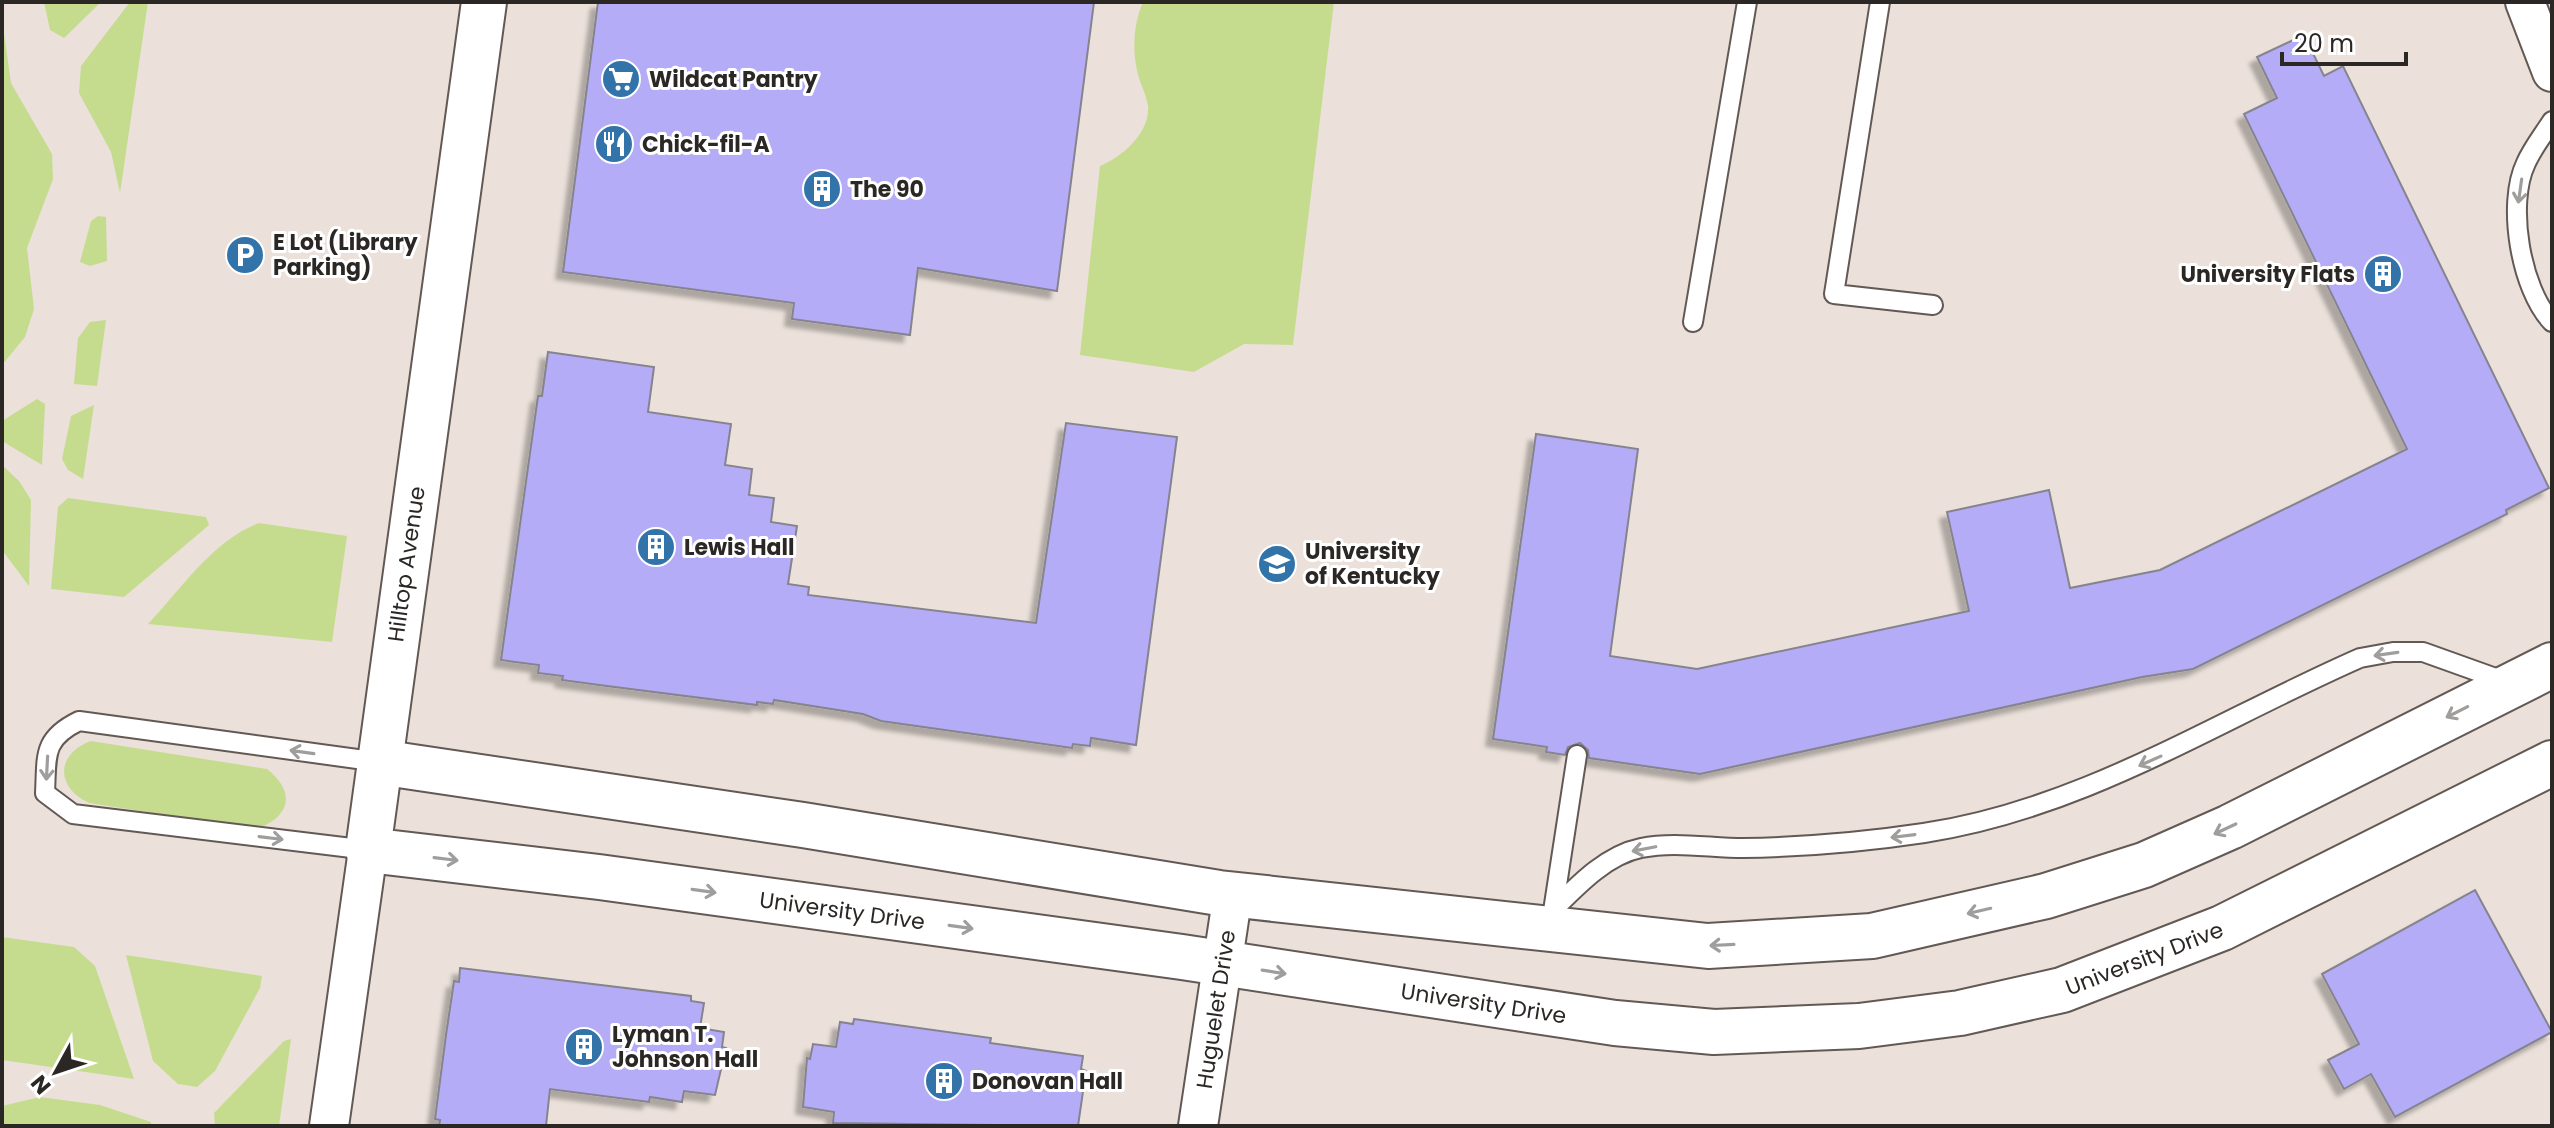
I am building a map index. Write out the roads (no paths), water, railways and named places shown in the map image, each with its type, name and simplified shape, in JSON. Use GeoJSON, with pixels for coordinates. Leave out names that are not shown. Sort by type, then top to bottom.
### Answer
{"type":"FeatureCollection","features":[{"type":"Feature","properties":{"kind":"street","name":"Hilltop Avenue"},"geometry":{"type":"LineString","coordinates":[[329,1126],[484,2]]}},
{"type":"Feature","properties":{"kind":"street"},"geometry":{"type":"LineString","coordinates":[[2525,2],[2552,72]]}},
{"type":"Feature","properties":{"kind":"street"},"geometry":{"type":"LineString","coordinates":[[379,762],[1233,893],[1551,920],[1708,946],[1872,936],[2046,896],[2144,865],[2230,827],[2533,674]]}},
{"type":"Feature","properties":{"kind":"street","name":"University Drive"},"geometry":{"type":"LineString","coordinates":[[368,850],[599,877],[1222,964],[1615,1023],[1714,1032],[1859,1026],[1960,1013],[2062,990],[2222,928],[2552,763]]}},
{"type":"Feature","properties":{"kind":"street","name":"Huguelet Drive"},"geometry":{"type":"LineString","coordinates":[[1198,1126],[1233,893]]}},
{"type":"Feature","properties":{"kind":"lane"},"geometry":{"type":"LineString","coordinates":[[1693,322],[1747,2]]}},
{"type":"Feature","properties":{"kind":"lane"},"geometry":{"type":"LineString","coordinates":[[1880,2],[1834,294],[1933,305]]}},
{"type":"Feature","properties":{"kind":"lane"},"geometry":{"type":"LineString","coordinates":[[2552,121],[2525,164],[2518,201],[2520,254],[2542,311],[2552,322]]}},
{"type":"Feature","properties":{"kind":"lane"},"geometry":{"type":"LineString","coordinates":[[1551,920],[1582,881],[1611,861],[1639,848],[1782,847],[1851,842],[1926,833],[2007,816],[2081,791],[2161,756],[2360,658],[2393,652],[2423,652],[2477,675],[2533,674]]}},
{"type":"Feature","properties":{"kind":"lane"},"geometry":{"type":"LineString","coordinates":[[368,850],[73,814],[45,793],[48,749],[57,732],[79,721],[379,762]]}},
{"type":"Feature","properties":{"kind":"lane"},"geometry":{"type":"LineString","coordinates":[[1551,920],[1577,755]]}},
{"type":"Feature","properties":{"kind":"place","name":"Wildcat Pantry"},"geometry":{"type":"Point","coordinates":[621,79]}},
{"type":"Feature","properties":{"kind":"place","name":"Chick-fil-A"},"geometry":{"type":"Point","coordinates":[614,144]}},
{"type":"Feature","properties":{"kind":"place","name":"The 90"},"geometry":{"type":"Point","coordinates":[822,189]}},
{"type":"Feature","properties":{"kind":"place","name":"E Lot (Library Parking)"},"geometry":{"type":"Point","coordinates":[245,255]}},
{"type":"Feature","properties":{"kind":"place","name":"University Flats"},"geometry":{"type":"Point","coordinates":[2383,274]}},
{"type":"Feature","properties":{"kind":"place","name":"Lewis Hall"},"geometry":{"type":"Point","coordinates":[656,547]}},
{"type":"Feature","properties":{"kind":"place","name":"University of Kentucky"},"geometry":{"type":"Point","coordinates":[1277,564]}},
{"type":"Feature","properties":{"kind":"place","name":"Lyman T. Johnson Hall"},"geometry":{"type":"Point","coordinates":[584,1047]}},
{"type":"Feature","properties":{"kind":"place","name":"Donovan Hall"},"geometry":{"type":"Point","coordinates":[944,1081]}}]}
